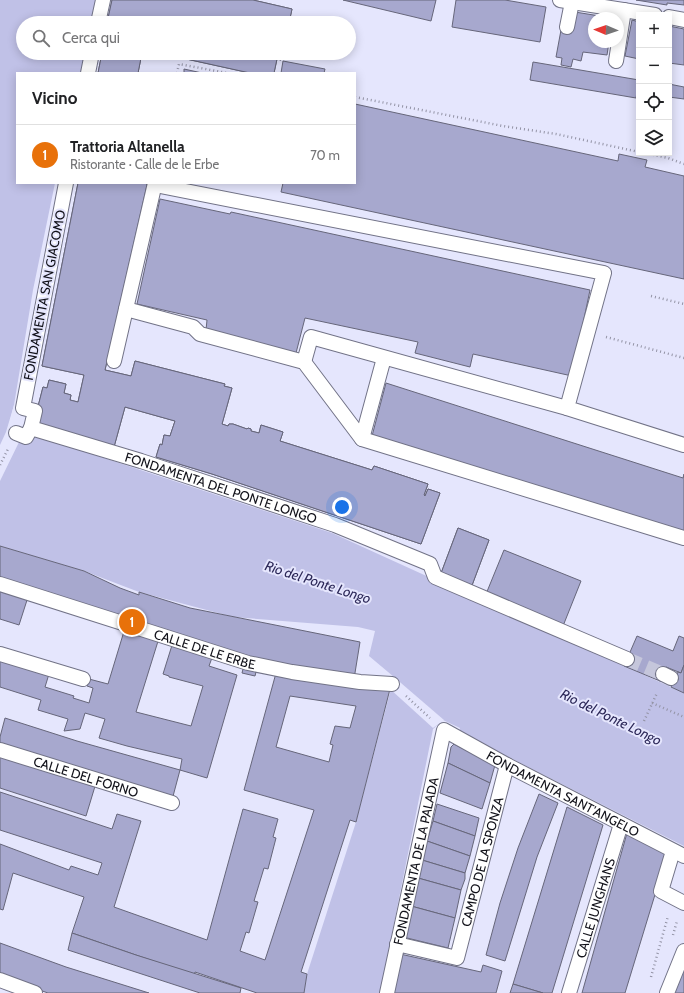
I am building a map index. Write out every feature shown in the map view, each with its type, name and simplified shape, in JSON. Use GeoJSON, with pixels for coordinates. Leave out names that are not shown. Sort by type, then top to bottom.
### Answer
{"type":"FeatureCollection","features":[{"type":"Feature","properties":{"kind":"street"},"geometry":{"type":"LineString","coordinates":[[100,16],[103,0]]}},
{"type":"Feature","properties":{"kind":"street"},"geometry":{"type":"LineString","coordinates":[[567,27],[566,1],[621,6],[643,12]]}},
{"type":"Feature","properties":{"kind":"street"},"geometry":{"type":"LineString","coordinates":[[616,61],[621,6]]}},
{"type":"Feature","properties":{"kind":"street"},"geometry":{"type":"LineString","coordinates":[[672,18],[684,20]]}},
{"type":"Feature","properties":{"kind":"street"},"geometry":{"type":"LineString","coordinates":[[88,72],[91,60]]}},
{"type":"Feature","properties":{"kind":"street","name":"FONDAMENTA SAN GIACOMO"},"geometry":{"type":"LineString","coordinates":[[30,428],[35,412],[23,408],[66,184]]}},
{"type":"Feature","properties":{"kind":"street"},"geometry":{"type":"LineString","coordinates":[[114,361],[155,184],[604,273],[567,408]]}},
{"type":"Feature","properties":{"kind":"street"},"geometry":{"type":"LineString","coordinates":[[126,309],[193,327],[200,334],[304,362],[362,439],[684,538]]}},
{"type":"Feature","properties":{"kind":"street"},"geometry":{"type":"LineString","coordinates":[[304,362],[311,337],[567,408],[684,445]]}},
{"type":"Feature","properties":{"kind":"street"},"geometry":{"type":"LineString","coordinates":[[362,439],[384,358]]}},
{"type":"Feature","properties":{"kind":"street"},"geometry":{"type":"LineString","coordinates":[[16,433],[26,437],[30,428]]}},
{"type":"Feature","properties":{"kind":"street","name":"FONDAMENTA DEL PONTE LONGO"},"geometry":{"type":"LineString","coordinates":[[30,428],[141,462],[335,525],[430,564],[435,577],[627,659]]}},
{"type":"Feature","properties":{"kind":"street","name":"CALLE DE LE ERBE"},"geometry":{"type":"LineString","coordinates":[[0,584],[248,663],[270,668],[360,682],[392,684]]}},
{"type":"Feature","properties":{"kind":"street"},"geometry":{"type":"LineString","coordinates":[[0,654],[84,679]]}},
{"type":"Feature","properties":{"kind":"street","name":"FONDAMENTA SANT'ANGELO"},"geometry":{"type":"LineString","coordinates":[[444,730],[507,765],[679,853]]}},
{"type":"Feature","properties":{"kind":"street","name":"FONDAMENTA DE LA PALADA"},"geometry":{"type":"LineString","coordinates":[[387,993],[444,730]]}},
{"type":"Feature","properties":{"kind":"street","name":"CALLE DEL FORNO"},"geometry":{"type":"LineString","coordinates":[[0,750],[172,803]]}},
{"type":"Feature","properties":{"kind":"street","name":"CAMPO DE LA SPONZA"},"geometry":{"type":"LineString","coordinates":[[397,944],[457,958],[507,765]]}},
{"type":"Feature","properties":{"kind":"street","name":"CALLE JUNGHANS"},"geometry":{"type":"LineString","coordinates":[[569,993],[621,824]]}},
{"type":"Feature","properties":{"kind":"street"},"geometry":{"type":"LineString","coordinates":[[679,853],[660,891],[681,902]]}},
{"type":"Feature","properties":{"kind":"street"},"geometry":{"type":"LineString","coordinates":[[667,993],[684,950]]}},
{"type":"Feature","properties":{"kind":"street"},"geometry":{"type":"LineString","coordinates":[[0,980],[35,993]]}},
{"type":"Feature","properties":{"kind":"path"},"geometry":{"type":"LineString","coordinates":[[177,72],[179,64],[223,72]]}},
{"type":"Feature","properties":{"kind":"path"},"geometry":{"type":"LineString","coordinates":[[356,97],[503,126],[556,134],[636,151]]}},
{"type":"Feature","properties":{"kind":"path"},"geometry":{"type":"LineString","coordinates":[[659,156],[684,164]]}},
{"type":"Feature","properties":{"kind":"path"},"geometry":{"type":"LineString","coordinates":[[651,296],[684,304]]}},
{"type":"Feature","properties":{"kind":"path"},"geometry":{"type":"LineString","coordinates":[[588,332],[684,358]]}},
{"type":"Feature","properties":{"kind":"path"},"geometry":{"type":"LineString","coordinates":[[644,721],[666,676]]}},
{"type":"Feature","properties":{"kind":"path"},"geometry":{"type":"LineString","coordinates":[[392,684],[444,730]]}},
{"type":"Feature","properties":{"kind":"path"},"geometry":{"type":"LineString","coordinates":[[652,703],[684,718]]}},
{"type":"Feature","properties":{"kind":"path"},"geometry":{"type":"LineString","coordinates":[[671,940],[679,913],[677,905],[681,902]]}},
{"type":"Feature","properties":{"kind":"path"},"geometry":{"type":"LineString","coordinates":[[650,979],[668,915]]}},
{"type":"Feature","properties":{"kind":"path"},"geometry":{"type":"LineString","coordinates":[[658,952],[663,952]]}},
{"type":"Feature","properties":{"kind":"water","name":"Rio del Ponte Longo"},"geometry":{"type":"Polygon","coordinates":[[[0,0],[96,0],[93,16],[16,16],[16,60],[84,60],[81,72],[16,72],[16,184],[55,184],[33,290],[14,405],[7,432],[31,434],[332,533],[684,693],[684,846],[459,732],[460,728],[443,720],[433,729],[380,993],[304,993],[307,974],[356,822],[394,677],[369,656],[375,631],[358,627],[233,617],[139,592],[84,571],[0,546],[0,0]]]}},
{"type":"Feature","properties":{"kind":"pier"},"geometry":{"type":"Polygon","coordinates":[[[14,405],[16,406],[9,431],[22,436],[0,481],[0,445],[6,432],[14,405]]]}},
{"type":"Feature","properties":{"kind":"pier"},"geometry":{"type":"Polygon","coordinates":[[[394,677],[444,720],[433,728],[390,689],[394,677]]]}},
{"type":"Feature","properties":{"kind":"building"},"geometry":{"type":"Polygon","coordinates":[[[112,0],[253,0],[292,9],[290,16],[182,16],[135,2],[132,16],[109,16],[112,0]]]}},
{"type":"Feature","properties":{"kind":"building"},"geometry":{"type":"Polygon","coordinates":[[[112,0],[253,0],[292,9],[290,16],[109,16],[112,0]]]}},
{"type":"Feature","properties":{"kind":"building"},"geometry":{"type":"Polygon","coordinates":[[[343,0],[436,0],[431,21],[343,0]]]}},
{"type":"Feature","properties":{"kind":"building"},"geometry":{"type":"Polygon","coordinates":[[[456,0],[505,0],[546,7],[540,42],[452,27],[456,0]]]}},
{"type":"Feature","properties":{"kind":"building"},"geometry":{"type":"Polygon","coordinates":[[[636,0],[684,0],[684,5],[667,3],[667,5],[636,0]]]}},
{"type":"Feature","properties":{"kind":"building"},"geometry":{"type":"Polygon","coordinates":[[[575,12],[588,14],[588,48],[608,48],[607,55],[583,52],[581,61],[573,59],[571,67],[561,65],[562,58],[556,57],[561,30],[575,12]]]}},
{"type":"Feature","properties":{"kind":"building"},"geometry":{"type":"Polygon","coordinates":[[[632,20],[636,21],[636,58],[625,56],[632,20]]]}},
{"type":"Feature","properties":{"kind":"building"},"geometry":{"type":"Polygon","coordinates":[[[672,27],[684,29],[684,65],[672,63],[672,27]]]}},
{"type":"Feature","properties":{"kind":"building"},"geometry":{"type":"Polygon","coordinates":[[[101,60],[141,60],[138,72],[98,72],[101,60]]]}},
{"type":"Feature","properties":{"kind":"building"},"geometry":{"type":"Polygon","coordinates":[[[101,60],[141,60],[138,72],[98,72],[101,60]]]}},
{"type":"Feature","properties":{"kind":"building"},"geometry":{"type":"Polygon","coordinates":[[[191,60],[277,60],[274,72],[245,72],[191,60]]]}},
{"type":"Feature","properties":{"kind":"building"},"geometry":{"type":"Polygon","coordinates":[[[191,60],[277,60],[274,72],[245,72],[191,60]]]}},
{"type":"Feature","properties":{"kind":"building"},"geometry":{"type":"Polygon","coordinates":[[[283,61],[325,69],[324,72],[281,72],[283,61]]]}},
{"type":"Feature","properties":{"kind":"building"},"geometry":{"type":"Polygon","coordinates":[[[533,62],[636,79],[636,98],[530,80],[533,62]]]}},
{"type":"Feature","properties":{"kind":"building"},"geometry":{"type":"Polygon","coordinates":[[[184,69],[198,72],[184,72],[184,69]]]}},
{"type":"Feature","properties":{"kind":"building"},"geometry":{"type":"Polygon","coordinates":[[[672,85],[684,87],[684,99],[672,97],[672,85]]]}},
{"type":"Feature","properties":{"kind":"building"},"geometry":{"type":"Polygon","coordinates":[[[356,104],[618,161],[619,154],[647,160],[645,167],[684,176],[684,279],[281,192],[283,184],[356,184],[356,104]]]}},
{"type":"Feature","properties":{"kind":"building"},"geometry":{"type":"Polygon","coordinates":[[[78,184],[146,184],[105,370],[131,376],[135,361],[225,384],[224,386],[232,388],[222,424],[228,426],[229,424],[233,424],[259,433],[261,425],[283,432],[280,441],[372,470],[374,466],[428,484],[424,495],[425,496],[428,489],[440,493],[421,544],[212,474],[156,457],[160,444],[162,445],[164,435],[170,436],[175,421],[125,407],[114,447],[33,426],[43,387],[47,388],[49,380],[66,384],[64,393],[71,395],[70,400],[78,402],[84,375],[42,366],[78,184]]]}},
{"type":"Feature","properties":{"kind":"building"},"geometry":{"type":"Polygon","coordinates":[[[78,184],[146,184],[105,370],[131,376],[135,361],[225,384],[224,386],[232,388],[222,424],[228,426],[229,424],[233,424],[259,433],[261,425],[283,432],[280,441],[372,470],[374,466],[428,484],[424,495],[425,496],[428,489],[440,493],[421,544],[212,474],[156,457],[160,444],[162,445],[164,435],[170,436],[175,421],[125,407],[114,447],[33,426],[43,387],[47,388],[49,380],[66,384],[64,393],[71,395],[70,400],[78,402],[84,375],[42,366],[78,184]]]}},
{"type":"Feature","properties":{"kind":"building"},"geometry":{"type":"Polygon","coordinates":[[[160,199],[230,214],[231,212],[590,290],[572,376],[473,354],[470,367],[415,353],[418,342],[305,318],[296,353],[206,330],[207,320],[137,304],[160,199]]]}},
{"type":"Feature","properties":{"kind":"building"},"geometry":{"type":"Polygon","coordinates":[[[386,383],[683,478],[684,474],[684,532],[372,436],[386,383]]]}},
{"type":"Feature","properties":{"kind":"building"},"geometry":{"type":"Polygon","coordinates":[[[458,528],[489,540],[471,588],[440,576],[458,528]]]}},
{"type":"Feature","properties":{"kind":"building"},"geometry":{"type":"Polygon","coordinates":[[[458,528],[489,540],[471,588],[440,576],[458,528]]]}},
{"type":"Feature","properties":{"kind":"building"},"geometry":{"type":"Polygon","coordinates":[[[0,546],[84,571],[139,595],[139,592],[190,608],[360,642],[354,679],[281,668],[0,580],[0,546]]]}},
{"type":"Feature","properties":{"kind":"building"},"geometry":{"type":"Polygon","coordinates":[[[504,550],[581,581],[563,626],[486,594],[504,550]]]}},
{"type":"Feature","properties":{"kind":"building"},"geometry":{"type":"Polygon","coordinates":[[[0,588],[28,597],[19,625],[0,619],[0,588]]]}},
{"type":"Feature","properties":{"kind":"building"},"geometry":{"type":"Polygon","coordinates":[[[125,628],[159,638],[136,712],[191,726],[203,686],[163,674],[173,642],[213,655],[209,666],[237,675],[207,778],[180,770],[182,759],[99,738],[105,719],[85,713],[80,729],[64,731],[68,719],[38,710],[41,700],[0,687],[0,658],[49,674],[45,687],[74,696],[73,698],[89,703],[93,688],[87,686],[89,679],[108,684],[125,628]]]}},
{"type":"Feature","properties":{"kind":"building"},"geometry":{"type":"Polygon","coordinates":[[[637,636],[673,651],[679,636],[684,638],[684,665],[681,673],[666,667],[660,681],[624,666],[637,636]]]}},
{"type":"Feature","properties":{"kind":"building"},"geometry":{"type":"Polygon","coordinates":[[[244,665],[257,668],[255,676],[242,673],[244,665]]]}},
{"type":"Feature","properties":{"kind":"building"},"geometry":{"type":"Polygon","coordinates":[[[684,665],[684,693],[671,687],[678,672],[681,673],[684,665]]]}},
{"type":"Feature","properties":{"kind":"building"},"geometry":{"type":"Polygon","coordinates":[[[276,673],[390,689],[356,822],[350,820],[301,972],[307,974],[304,993],[257,993],[195,972],[194,975],[72,933],[84,897],[13,873],[3,910],[0,909],[0,844],[69,870],[71,866],[98,875],[102,863],[0,830],[0,792],[112,829],[117,814],[141,821],[114,907],[207,940],[243,809],[278,819],[273,837],[276,838],[268,869],[264,868],[254,901],[258,902],[249,933],[246,932],[240,951],[265,960],[314,810],[244,790],[276,673]],[[290,696],[276,747],[329,762],[333,745],[330,744],[335,726],[350,728],[356,706],[290,696]]]}},
{"type":"Feature","properties":{"kind":"building"},"geometry":{"type":"Polygon","coordinates":[[[5,718],[77,741],[180,770],[172,800],[0,745],[0,737],[5,718]]]}},
{"type":"Feature","properties":{"kind":"building"},"geometry":{"type":"Polygon","coordinates":[[[454,744],[495,765],[490,783],[448,763],[451,747],[454,744]]]}},
{"type":"Feature","properties":{"kind":"building"},"geometry":{"type":"Polygon","coordinates":[[[0,752],[96,783],[86,816],[0,788],[0,752]]]}},
{"type":"Feature","properties":{"kind":"building"},"geometry":{"type":"Polygon","coordinates":[[[448,763],[490,783],[482,809],[440,793],[448,763]]]}},
{"type":"Feature","properties":{"kind":"building"},"geometry":{"type":"Polygon","coordinates":[[[539,794],[558,803],[537,857],[505,961],[486,955],[500,903],[518,848],[539,794]]]}},
{"type":"Feature","properties":{"kind":"building"},"geometry":{"type":"Polygon","coordinates":[[[437,804],[479,818],[475,836],[433,821],[437,804]]]}},
{"type":"Feature","properties":{"kind":"building"},"geometry":{"type":"Polygon","coordinates":[[[567,807],[603,825],[552,993],[543,993],[513,984],[567,807]]]}},
{"type":"Feature","properties":{"kind":"building"},"geometry":{"type":"Polygon","coordinates":[[[433,821],[475,836],[470,856],[427,841],[433,821]]]}},
{"type":"Feature","properties":{"kind":"building"},"geometry":{"type":"Polygon","coordinates":[[[627,833],[668,852],[625,993],[582,993],[627,833]]]}},
{"type":"Feature","properties":{"kind":"building"},"geometry":{"type":"Polygon","coordinates":[[[427,841],[470,856],[465,873],[422,860],[427,841]]]}},
{"type":"Feature","properties":{"kind":"building"},"geometry":{"type":"Polygon","coordinates":[[[422,860],[465,873],[465,879],[461,890],[418,878],[422,860]]]}},
{"type":"Feature","properties":{"kind":"building"},"geometry":{"type":"Polygon","coordinates":[[[418,878],[461,890],[455,918],[411,906],[418,878]]]}},
{"type":"Feature","properties":{"kind":"building"},"geometry":{"type":"Polygon","coordinates":[[[411,906],[455,918],[448,948],[403,937],[411,906]]]}},
{"type":"Feature","properties":{"kind":"building"},"geometry":{"type":"Polygon","coordinates":[[[72,933],[241,988],[240,993],[200,993],[68,950],[72,933]]]}},
{"type":"Feature","properties":{"kind":"building"},"geometry":{"type":"Polygon","coordinates":[[[0,943],[66,967],[149,993],[48,993],[0,976],[0,943]]]}},
{"type":"Feature","properties":{"kind":"building"},"geometry":{"type":"Polygon","coordinates":[[[400,954],[481,972],[483,965],[502,971],[496,993],[392,993],[400,954]]]}},
{"type":"Feature","properties":{"kind":"building"},"geometry":{"type":"Polygon","coordinates":[[[684,964],[684,993],[672,993],[684,964]]]}},
{"type":"Feature","properties":{"kind":"building"},"geometry":{"type":"Polygon","coordinates":[[[513,984],[543,993],[510,993],[513,984]]]}},
{"type":"Feature","properties":{"kind":"tunnel"},"geometry":{"type":"LineString","coordinates":[[627,659],[663,674]]}},
{"type":"Feature","properties":{"kind":"place","name":"Trattoria Altanella"},"geometry":{"type":"Point","coordinates":[132,622]}}]}
